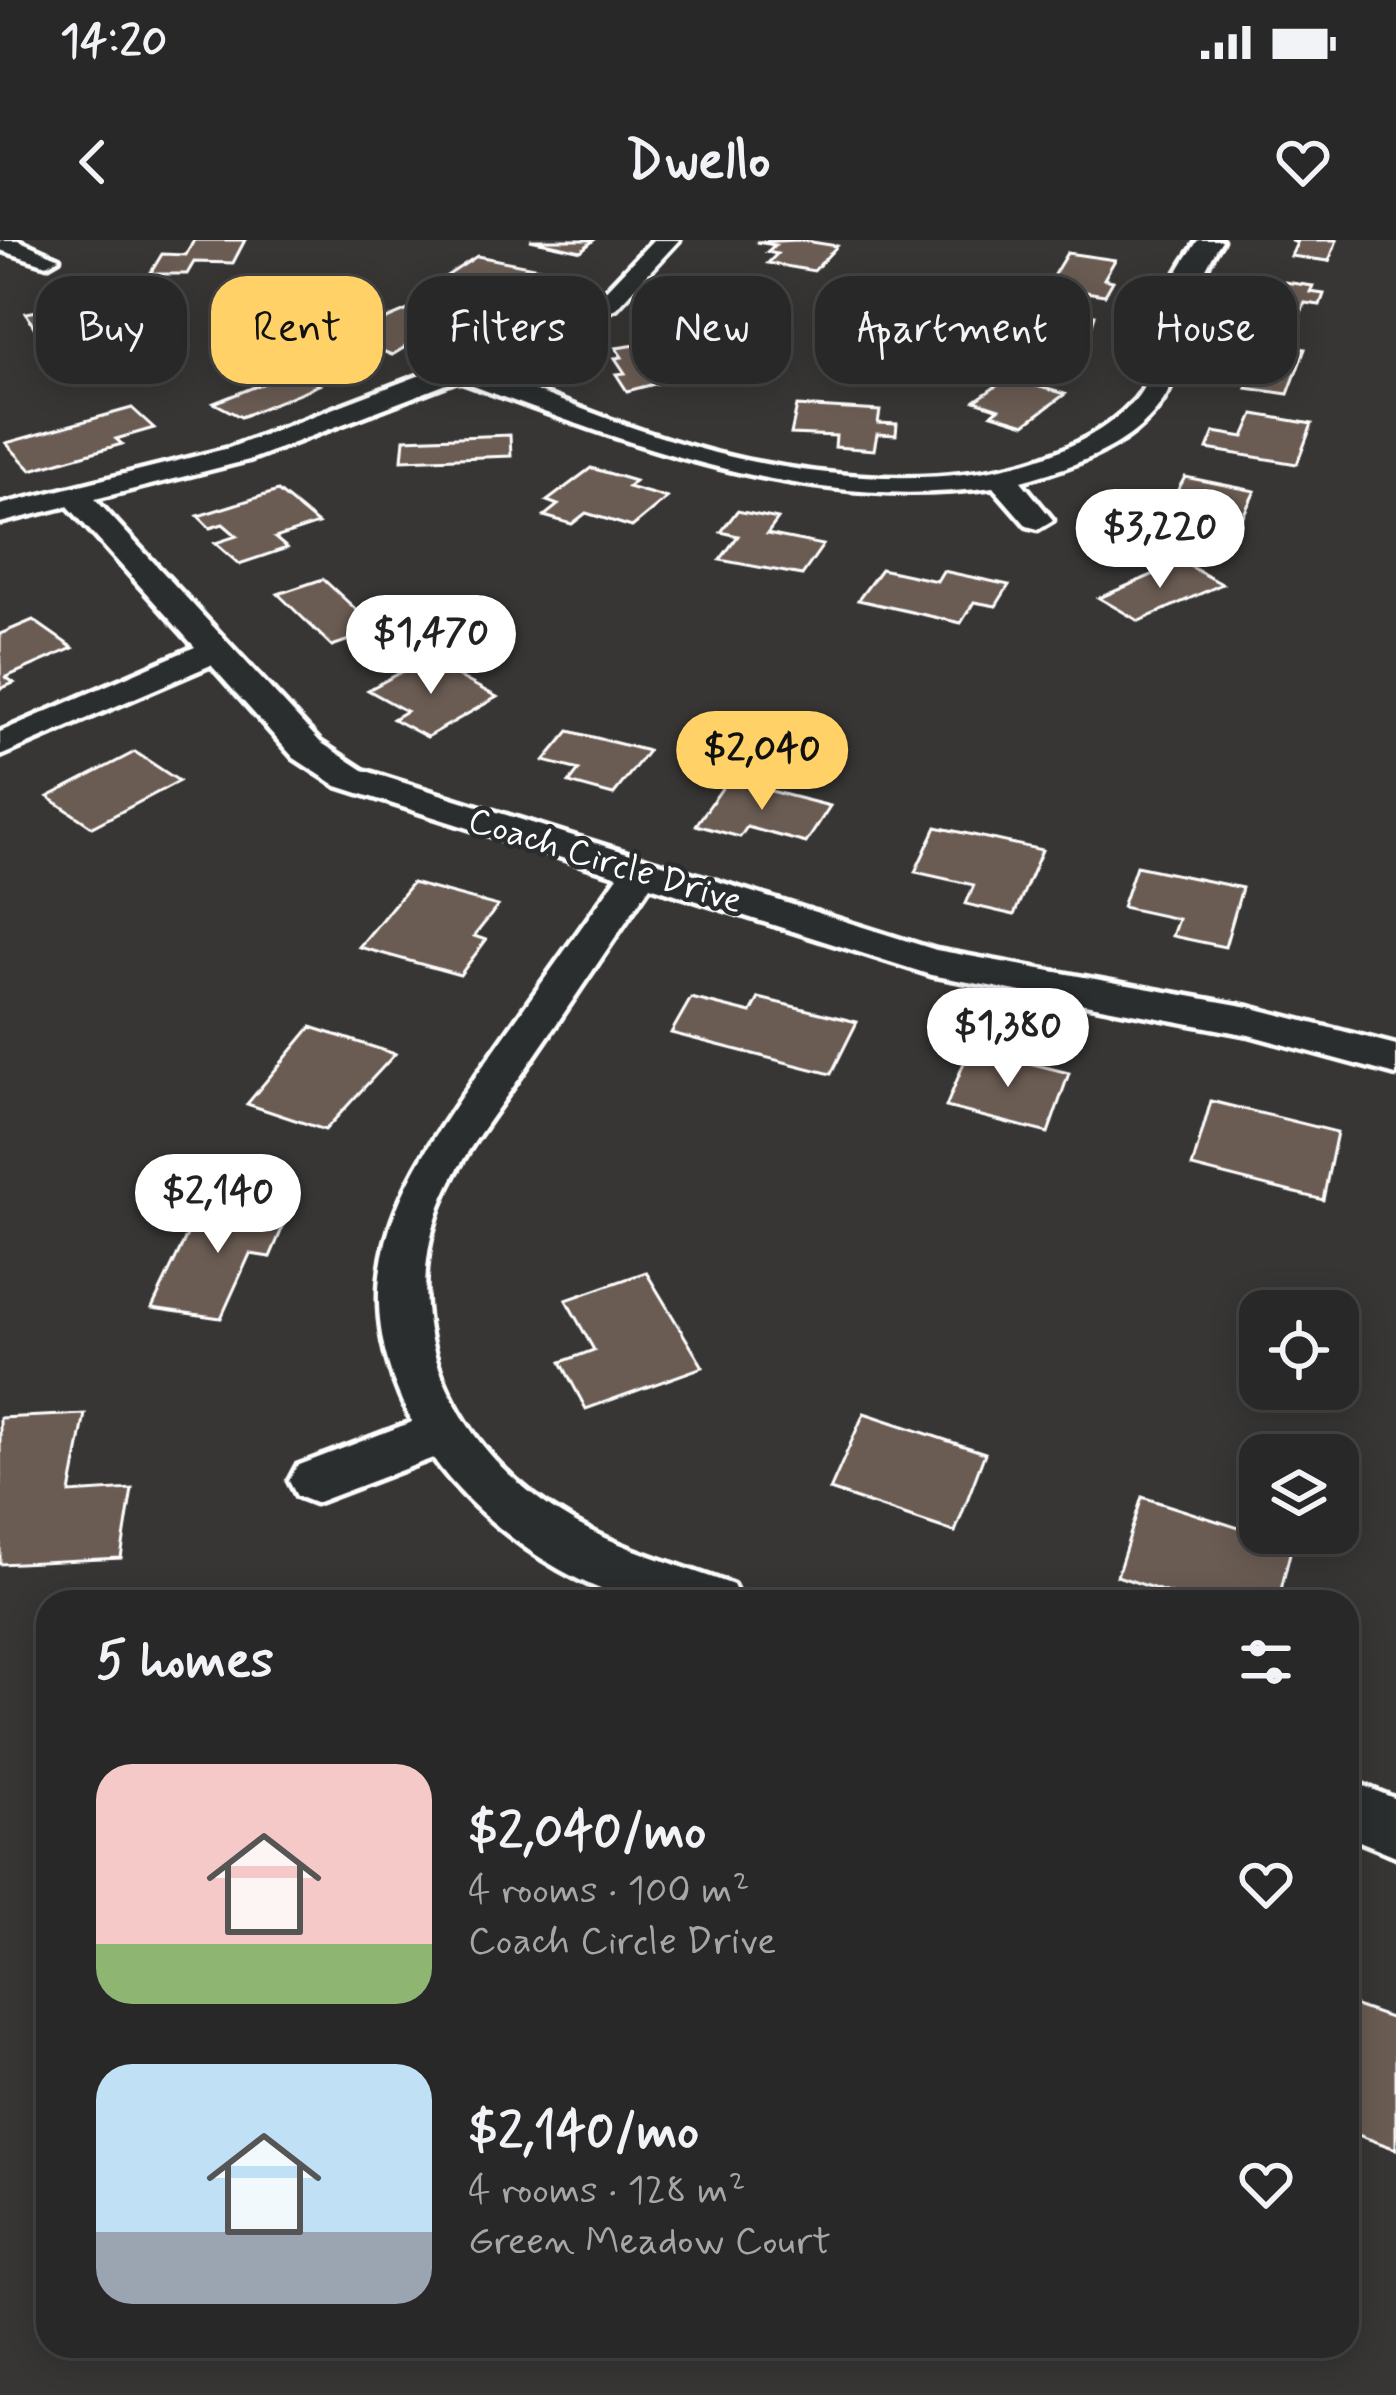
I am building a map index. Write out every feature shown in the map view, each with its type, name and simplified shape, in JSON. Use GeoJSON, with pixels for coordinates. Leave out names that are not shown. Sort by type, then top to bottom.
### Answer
{"type":"FeatureCollection","features":[{"type":"Feature","properties":{"kind":"street"},"geometry":{"type":"LineString","coordinates":[[608,301],[667,240]]}},
{"type":"Feature","properties":{"kind":"street"},"geometry":{"type":"LineString","coordinates":[[498,384],[741,468],[863,483],[1001,477],[1084,449],[1144,407],[1161,382],[1177,303],[1210,240]]}},
{"type":"Feature","properties":{"kind":"street"},"geometry":{"type":"LineString","coordinates":[[0,242],[47,258]]}},
{"type":"Feature","properties":{"kind":"street"},"geometry":{"type":"LineString","coordinates":[[0,514],[297,436],[423,384]]}},
{"type":"Feature","properties":{"kind":"street"},"geometry":{"type":"LineString","coordinates":[[1001,477],[1038,520]]}},
{"type":"Feature","properties":{"kind":"street","name":"Coach Circle Drive"},"geometry":{"type":"LineString","coordinates":[[75,495],[307,750],[350,778],[639,874],[931,962],[1249,1021],[1396,1060]]}},
{"type":"Feature","properties":{"kind":"street"},"geometry":{"type":"LineString","coordinates":[[0,745],[214,651]]}},
{"type":"Feature","properties":{"kind":"street"},"geometry":{"type":"LineString","coordinates":[[639,874],[440,1160],[413,1218],[400,1289],[406,1357],[440,1433],[475,1478],[533,1524],[622,1570],[680,1590]]}},
{"type":"Feature","properties":{"kind":"street"},"geometry":{"type":"LineString","coordinates":[[315,1481],[440,1433]]}},
{"type":"Feature","properties":{"kind":"street"},"geometry":{"type":"LineString","coordinates":[[1359,1812],[1396,1828]]}},
{"type":"Feature","properties":{"kind":"building"},"geometry":{"type":"Polygon","coordinates":[[[194,240],[245,240],[233,263],[194,262],[187,274],[150,274],[162,254],[186,255],[194,240]]]}},
{"type":"Feature","properties":{"kind":"building"},"geometry":{"type":"Polygon","coordinates":[[[530,240],[594,240],[581,251],[530,240]]]}},
{"type":"Feature","properties":{"kind":"building"},"geometry":{"type":"Polygon","coordinates":[[[799,240],[837,246],[814,271],[768,263],[777,254],[767,252],[775,245],[756,242],[799,240]]]}},
{"type":"Feature","properties":{"kind":"building"},"geometry":{"type":"Polygon","coordinates":[[[1290,240],[1337,240],[1329,261],[1291,256],[1297,243],[1290,240]]]}},
{"type":"Feature","properties":{"kind":"building"},"geometry":{"type":"Polygon","coordinates":[[[1067,253],[1115,260],[1104,279],[1113,281],[1105,295],[1090,293],[1090,276],[1053,276],[1067,253]]]}},
{"type":"Feature","properties":{"kind":"building"},"geometry":{"type":"Polygon","coordinates":[[[477,256],[570,274],[567,276],[447,276],[477,256]]]}},
{"type":"Feature","properties":{"kind":"building"},"geometry":{"type":"Polygon","coordinates":[[[1297,284],[1324,294],[1320,305],[1305,303],[1297,322],[1297,284]]]}},
{"type":"Feature","properties":{"kind":"building"},"geometry":{"type":"Polygon","coordinates":[[[407,310],[407,346],[392,355],[383,351],[383,320],[407,310]]]}},
{"type":"Feature","properties":{"kind":"building"},"geometry":{"type":"Polygon","coordinates":[[[36,311],[36,330],[26,313],[36,311]]]}},
{"type":"Feature","properties":{"kind":"building"},"geometry":{"type":"Polygon","coordinates":[[[632,346],[632,384],[655,384],[627,391],[616,374],[625,373],[615,358],[622,357],[616,348],[632,346]]]}},
{"type":"Feature","properties":{"kind":"building"},"geometry":{"type":"Polygon","coordinates":[[[262,384],[319,385],[241,417],[214,403],[262,384]]]}},
{"type":"Feature","properties":{"kind":"building"},"geometry":{"type":"Polygon","coordinates":[[[999,384],[1029,384],[1065,394],[1025,424],[992,414],[999,409],[975,401],[999,384]]]}},
{"type":"Feature","properties":{"kind":"building"},"geometry":{"type":"Polygon","coordinates":[[[1248,384],[1292,384],[1288,394],[1246,388],[1248,384]]]}},
{"type":"Feature","properties":{"kind":"building"},"geometry":{"type":"Polygon","coordinates":[[[797,406],[880,411],[878,423],[897,424],[896,435],[877,434],[874,450],[835,447],[836,436],[791,434],[797,406]]]}},
{"type":"Feature","properties":{"kind":"building"},"geometry":{"type":"Polygon","coordinates":[[[132,408],[154,428],[116,439],[122,444],[31,470],[6,443],[132,408]]]}},
{"type":"Feature","properties":{"kind":"building"},"geometry":{"type":"Polygon","coordinates":[[[1254,414],[1312,424],[1297,464],[1207,449],[1214,432],[1244,437],[1254,414]]]}},
{"type":"Feature","properties":{"kind":"building"},"geometry":{"type":"Polygon","coordinates":[[[510,435],[511,456],[402,460],[404,439],[510,435]]]}},
{"type":"Feature","properties":{"kind":"building"},"geometry":{"type":"Polygon","coordinates":[[[591,468],[635,481],[628,487],[667,498],[632,527],[586,513],[572,524],[544,516],[558,505],[547,501],[591,468]]]}},
{"type":"Feature","properties":{"kind":"building"},"geometry":{"type":"Polygon","coordinates":[[[1185,477],[1255,491],[1232,539],[1175,527],[1189,500],[1174,497],[1185,477]]]}},
{"type":"Feature","properties":{"kind":"building"},"geometry":{"type":"Polygon","coordinates":[[[278,491],[318,524],[275,538],[287,548],[239,564],[215,543],[237,536],[223,524],[210,528],[198,516],[278,491]]]}},
{"type":"Feature","properties":{"kind":"building"},"geometry":{"type":"Polygon","coordinates":[[[737,511],[778,519],[767,534],[823,545],[802,575],[720,560],[738,536],[721,532],[737,511]]]}},
{"type":"Feature","properties":{"kind":"building"},"geometry":{"type":"Polygon","coordinates":[[[1182,562],[1222,584],[1139,621],[1099,598],[1182,562]]]}},
{"type":"Feature","properties":{"kind":"building"},"geometry":{"type":"Polygon","coordinates":[[[881,569],[937,581],[943,571],[1009,585],[996,606],[974,602],[961,623],[858,600],[881,569]]]}},
{"type":"Feature","properties":{"kind":"building"},"geometry":{"type":"Polygon","coordinates":[[[323,579],[378,630],[332,646],[278,594],[323,579]]]}},
{"type":"Feature","properties":{"kind":"building"},"geometry":{"type":"Polygon","coordinates":[[[33,620],[73,648],[6,677],[14,683],[0,689],[0,634],[33,620]]]}},
{"type":"Feature","properties":{"kind":"building"},"geometry":{"type":"Polygon","coordinates":[[[426,659],[497,697],[427,737],[393,719],[406,711],[368,690],[426,659]]]}},
{"type":"Feature","properties":{"kind":"building"},"geometry":{"type":"Polygon","coordinates":[[[569,731],[648,751],[613,795],[569,783],[579,770],[544,761],[569,731]]]}},
{"type":"Feature","properties":{"kind":"building"},"geometry":{"type":"Polygon","coordinates":[[[135,752],[179,781],[92,827],[48,797],[135,752]]]}},
{"type":"Feature","properties":{"kind":"building"},"geometry":{"type":"Polygon","coordinates":[[[728,780],[830,806],[806,843],[747,827],[740,837],[696,825],[728,780]]]}},
{"type":"Feature","properties":{"kind":"building"},"geometry":{"type":"Polygon","coordinates":[[[936,827],[1042,850],[1014,915],[966,904],[974,885],[915,872],[936,827]]]}},
{"type":"Feature","properties":{"kind":"building"},"geometry":{"type":"Polygon","coordinates":[[[1136,866],[1242,888],[1225,947],[1172,936],[1178,919],[1122,907],[1136,866]]]}},
{"type":"Feature","properties":{"kind":"building"},"geometry":{"type":"Polygon","coordinates":[[[412,883],[498,906],[474,936],[486,940],[460,975],[359,947],[412,883]]]}},
{"type":"Feature","properties":{"kind":"building"},"geometry":{"type":"Polygon","coordinates":[[[691,998],[751,1013],[759,998],[857,1022],[831,1074],[671,1033],[691,998]]]}},
{"type":"Feature","properties":{"kind":"building"},"geometry":{"type":"Polygon","coordinates":[[[311,1027],[395,1054],[325,1130],[247,1104],[311,1027]]]}},
{"type":"Feature","properties":{"kind":"building"},"geometry":{"type":"Polygon","coordinates":[[[970,1048],[1069,1073],[1048,1133],[946,1107],[970,1048]]]}},
{"type":"Feature","properties":{"kind":"building"},"geometry":{"type":"Polygon","coordinates":[[[1211,1101],[1337,1132],[1323,1200],[1192,1167],[1211,1101]]]}},
{"type":"Feature","properties":{"kind":"building"},"geometry":{"type":"Polygon","coordinates":[[[204,1199],[290,1210],[270,1257],[250,1254],[221,1318],[152,1308],[204,1199]]]}},
{"type":"Feature","properties":{"kind":"building"},"geometry":{"type":"Polygon","coordinates":[[[646,1272],[703,1367],[586,1409],[561,1362],[594,1350],[566,1300],[646,1272]]]}},
{"type":"Feature","properties":{"kind":"building"},"geometry":{"type":"Polygon","coordinates":[[[864,1413],[985,1453],[955,1532],[830,1490],[864,1413]]]}},
{"type":"Feature","properties":{"kind":"building"},"geometry":{"type":"Polygon","coordinates":[[[85,1414],[70,1493],[132,1489],[121,1558],[0,1564],[0,1418],[85,1414]]]}},
{"type":"Feature","properties":{"kind":"building"},"geometry":{"type":"Polygon","coordinates":[[[1142,1497],[1239,1528],[1239,1554],[1290,1554],[1281,1590],[1159,1590],[1117,1576],[1142,1497]]]}},
{"type":"Feature","properties":{"kind":"building"},"geometry":{"type":"Polygon","coordinates":[[[1359,2007],[1396,2020],[1396,2149],[1359,2135],[1359,2007]]]}}]}
